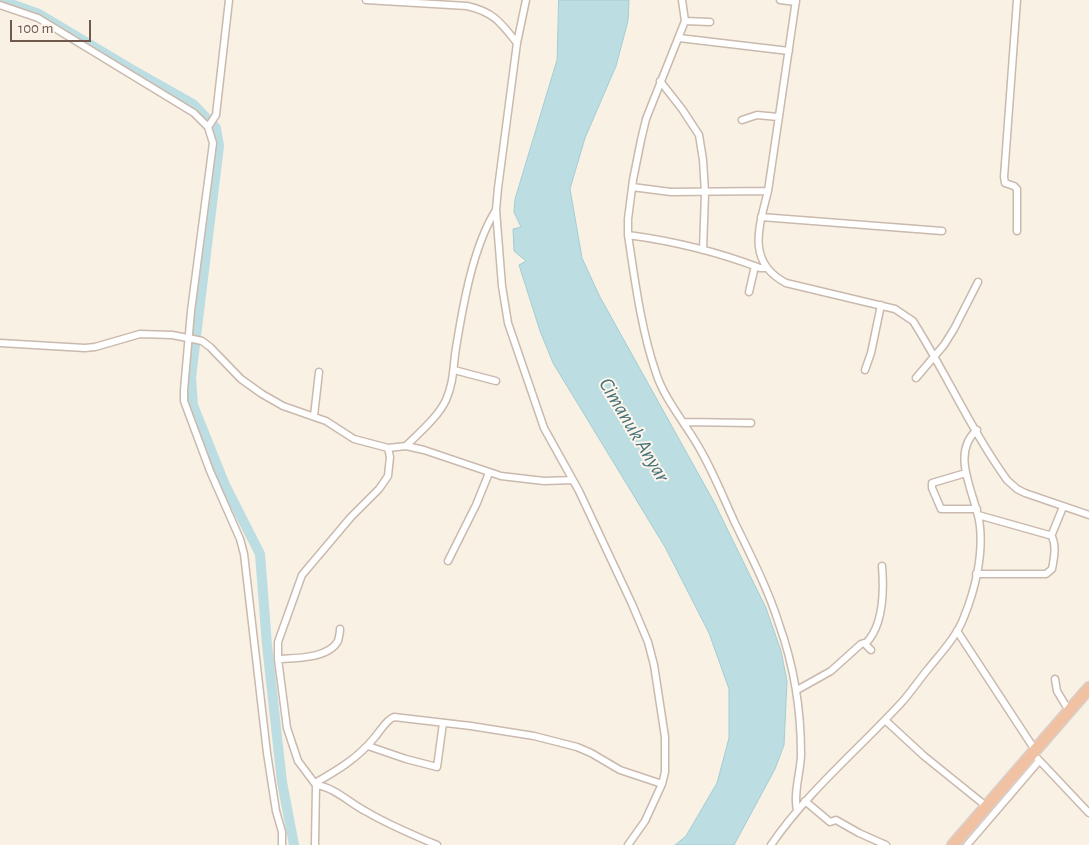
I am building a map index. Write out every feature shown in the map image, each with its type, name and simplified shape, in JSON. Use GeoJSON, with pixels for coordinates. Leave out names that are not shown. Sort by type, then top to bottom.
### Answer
{"type":"FeatureCollection","features":[{"type":"Feature","properties":{"kind":"highway"},"geometry":{"type":"LineString","coordinates":[[953,845],[986,806],[1036,756],[1069,711],[1089,688]]}},
{"type":"Feature","properties":{"kind":"street"},"geometry":{"type":"LineString","coordinates":[[229,0],[217,107],[211,124],[214,143],[190,311],[191,338],[184,401],[210,471],[240,539],[244,554],[267,752],[276,811],[282,832],[282,845]]}},
{"type":"Feature","properties":{"kind":"street"},"geometry":{"type":"LineString","coordinates":[[366,0],[468,6],[480,9],[495,17],[517,43]]}},
{"type":"Feature","properties":{"kind":"street"},"geometry":{"type":"LineString","coordinates":[[526,0],[517,43],[496,210],[502,286],[508,323],[544,428],[573,480],[632,604],[648,642],[656,674],[665,737],[665,772],[662,784],[645,821],[628,845]]}},
{"type":"Feature","properties":{"kind":"street"},"geometry":{"type":"LineString","coordinates":[[682,0],[685,22],[646,119],[632,187],[628,235],[645,333],[656,373],[663,390],[701,451],[761,577],[779,623],[797,690],[801,741],[799,778],[795,802],[797,810]]}},
{"type":"Feature","properties":{"kind":"street"},"geometry":{"type":"LineString","coordinates":[[780,0],[796,1],[765,217],[758,241],[766,268],[786,283],[895,309],[913,321],[1004,476],[1012,485],[1025,493],[1089,515]]}},
{"type":"Feature","properties":{"kind":"street"},"geometry":{"type":"LineString","coordinates":[[1017,0],[1004,183],[1014,186],[1016,189],[1017,231]]}},
{"type":"Feature","properties":{"kind":"street"},"geometry":{"type":"LineString","coordinates":[[0,6],[18,10],[38,18],[211,124]]}},
{"type":"Feature","properties":{"kind":"street"},"geometry":{"type":"LineString","coordinates":[[685,22],[710,22]]}},
{"type":"Feature","properties":{"kind":"street"},"geometry":{"type":"LineString","coordinates":[[679,38],[789,51]]}},
{"type":"Feature","properties":{"kind":"street"},"geometry":{"type":"LineString","coordinates":[[660,82],[682,109],[698,134],[703,160],[705,192],[703,250]]}},
{"type":"Feature","properties":{"kind":"street"},"geometry":{"type":"LineString","coordinates":[[742,120],[757,115],[778,117]]}},
{"type":"Feature","properties":{"kind":"street"},"geometry":{"type":"LineString","coordinates":[[632,187],[669,192],[768,191]]}},
{"type":"Feature","properties":{"kind":"street"},"geometry":{"type":"LineString","coordinates":[[406,446],[445,402],[451,387],[468,284],[482,239],[496,210]]}},
{"type":"Feature","properties":{"kind":"street"},"geometry":{"type":"LineString","coordinates":[[765,217],[942,231]]}},
{"type":"Feature","properties":{"kind":"street"},"geometry":{"type":"LineString","coordinates":[[628,235],[662,240],[703,250],[760,268],[766,268]]}},
{"type":"Feature","properties":{"kind":"street"},"geometry":{"type":"LineString","coordinates":[[749,292],[754,266]]}},
{"type":"Feature","properties":{"kind":"street"},"geometry":{"type":"LineString","coordinates":[[916,378],[954,329],[978,282]]}},
{"type":"Feature","properties":{"kind":"street"},"geometry":{"type":"LineString","coordinates":[[865,370],[871,353],[881,306]]}},
{"type":"Feature","properties":{"kind":"street"},"geometry":{"type":"LineString","coordinates":[[0,343],[85,348],[96,347],[134,334],[172,335],[191,338],[202,341],[210,347],[241,378],[262,394],[282,406],[326,421],[354,439],[388,448],[406,446],[501,476],[544,481],[573,480]]}},
{"type":"Feature","properties":{"kind":"street"},"geometry":{"type":"LineString","coordinates":[[454,370],[496,381]]}},
{"type":"Feature","properties":{"kind":"street"},"geometry":{"type":"LineString","coordinates":[[314,416],[319,372]]}},
{"type":"Feature","properties":{"kind":"street"},"geometry":{"type":"LineString","coordinates":[[684,422],[750,423]]}},
{"type":"Feature","properties":{"kind":"street"},"geometry":{"type":"LineString","coordinates":[[771,845],[805,801],[908,695],[958,631],[976,574],[980,535],[978,512],[966,472],[964,456],[967,442],[977,430]]}},
{"type":"Feature","properties":{"kind":"street"},"geometry":{"type":"LineString","coordinates":[[388,448],[390,457],[388,476],[379,489],[350,517],[299,581],[278,642],[278,658],[287,728],[293,749],[305,772],[315,784],[324,787],[367,813],[437,845]]}},
{"type":"Feature","properties":{"kind":"street"},"geometry":{"type":"LineString","coordinates":[[448,561],[476,505],[489,472]]}},
{"type":"Feature","properties":{"kind":"street"},"geometry":{"type":"LineString","coordinates":[[966,472],[932,483],[932,488],[941,509],[978,512],[1051,535],[1054,540],[1052,569],[1046,574],[976,574]]}},
{"type":"Feature","properties":{"kind":"street"},"geometry":{"type":"LineString","coordinates":[[1051,535],[1063,507]]}},
{"type":"Feature","properties":{"kind":"street"},"geometry":{"type":"LineString","coordinates":[[797,690],[822,676],[861,644],[865,644],[872,635],[882,604],[882,566]]}},
{"type":"Feature","properties":{"kind":"street"},"geometry":{"type":"LineString","coordinates":[[278,658],[312,656],[322,653],[336,643],[340,629]]}},
{"type":"Feature","properties":{"kind":"street"},"geometry":{"type":"LineString","coordinates":[[958,631],[1036,756],[1089,812]]}},
{"type":"Feature","properties":{"kind":"street"},"geometry":{"type":"LineString","coordinates":[[865,644],[871,650]]}},
{"type":"Feature","properties":{"kind":"street"},"geometry":{"type":"LineString","coordinates":[[1055,679],[1057,691],[1069,711]]}},
{"type":"Feature","properties":{"kind":"street"},"geometry":{"type":"LineString","coordinates":[[315,784],[351,762],[368,746],[391,718],[443,723],[534,736],[577,747],[620,770],[662,784]]}},
{"type":"Feature","properties":{"kind":"street"},"geometry":{"type":"LineString","coordinates":[[885,720],[924,756],[986,806]]}},
{"type":"Feature","properties":{"kind":"street"},"geometry":{"type":"LineString","coordinates":[[368,746],[437,767],[443,723]]}},
{"type":"Feature","properties":{"kind":"street"},"geometry":{"type":"LineString","coordinates":[[967,845],[1036,756]]}},
{"type":"Feature","properties":{"kind":"street"},"geometry":{"type":"LineString","coordinates":[[315,784],[315,845]]}},
{"type":"Feature","properties":{"kind":"street"},"geometry":{"type":"LineString","coordinates":[[805,801],[830,822],[836,820],[886,845]]}},
{"type":"Feature","properties":{"kind":"water","name":"Cimanuk Anyar"},"geometry":{"type":"Polygon","coordinates":[[[559,0],[629,0],[628,21],[616,66],[585,138],[570,189],[582,258],[600,297],[714,502],[766,608],[781,651],[787,681],[784,745],[775,769],[734,845],[675,845],[686,836],[717,783],[729,738],[729,689],[709,633],[665,547],[553,363],[540,331],[519,265],[526,261],[514,251],[513,229],[521,227],[514,212],[515,199],[557,60],[559,0]]]}},
{"type":"Feature","properties":{"kind":"waterway"},"geometry":{"type":"LineString","coordinates":[[0,0],[39,14],[193,104],[216,128],[219,146],[191,378],[193,405],[225,485],[260,554],[267,645],[282,782],[294,845]]}}]}
